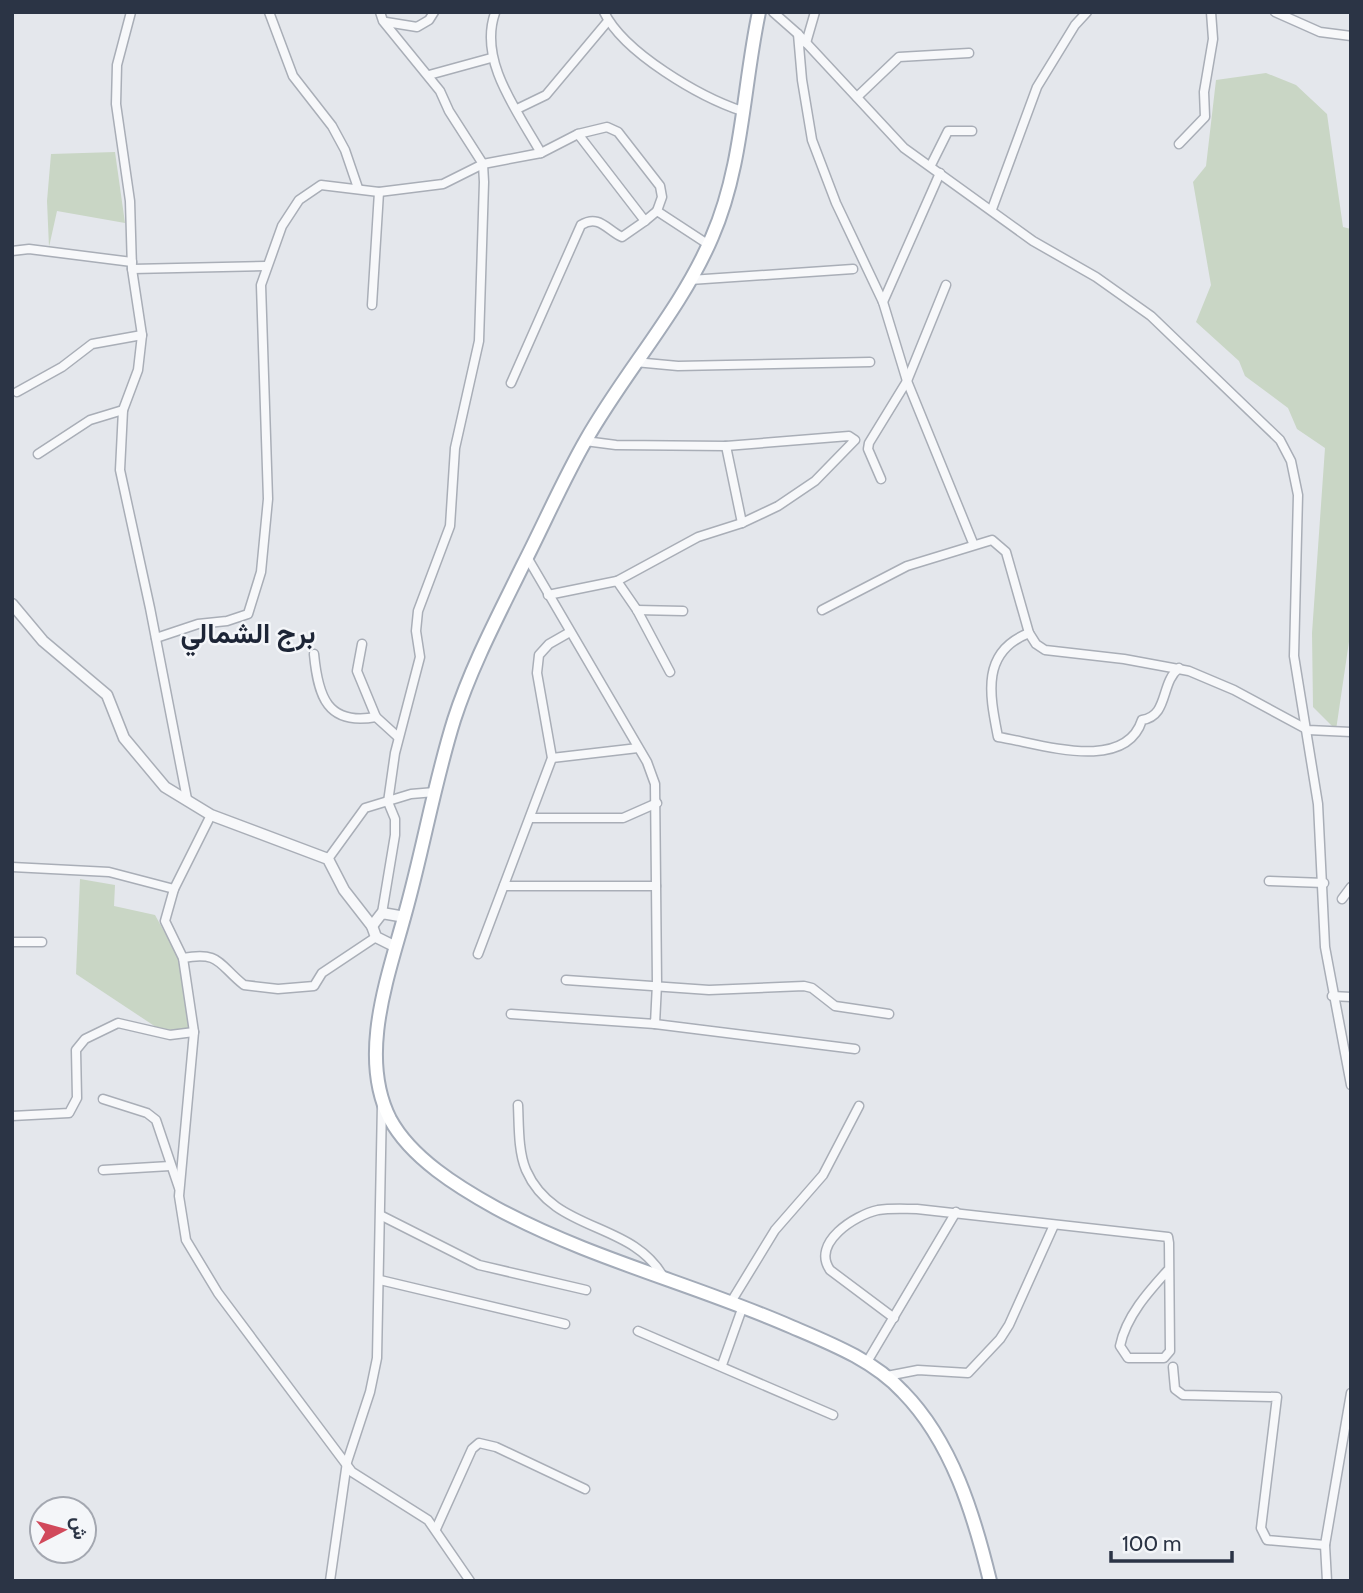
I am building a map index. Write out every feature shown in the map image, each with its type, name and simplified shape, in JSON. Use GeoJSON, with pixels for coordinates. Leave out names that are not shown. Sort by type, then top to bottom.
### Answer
{"type":"FeatureCollection","features":[{"type":"Feature","properties":{"kind":"main road"},"geometry":{"type":"LineString","coordinates":[[759,12],[729,188],[709,245],[691,280],[585,441],[465,690],[435,792],[396,947],[378,1036],[376,1063],[382,1100],[392,1124],[409,1145],[482,1200],[559,1239],[737,1304],[867,1362],[887,1376],[918,1408],[938,1440],[974,1524],[990,1581]]}},
{"type":"Feature","properties":{"kind":"street"},"geometry":{"type":"LineString","coordinates":[[131,12],[124,28],[117,65],[116,104],[130,201],[132,265],[142,335],[138,370],[123,410],[119,452],[121,484],[156,638],[187,799]]}},
{"type":"Feature","properties":{"kind":"street"},"geometry":{"type":"LineString","coordinates":[[269,12],[293,76],[332,126],[345,150],[358,188]]}},
{"type":"Feature","properties":{"kind":"street"},"geometry":{"type":"LineString","coordinates":[[372,926],[382,913],[395,835],[395,819],[388,802],[398,737],[419,668],[418,611],[450,526],[455,448],[480,341],[483,164],[429,75],[380,12]]}},
{"type":"Feature","properties":{"kind":"street"},"geometry":{"type":"LineString","coordinates":[[386,22],[417,27],[429,20],[434,12]]}},
{"type":"Feature","properties":{"kind":"street"},"geometry":{"type":"LineString","coordinates":[[773,12],[798,33],[890,136],[1033,241],[1096,277],[1151,316],[1280,440],[1291,461],[1298,495],[1294,656],[1318,804],[1324,883],[1325,947],[1332,996],[1351,1085]]}},
{"type":"Feature","properties":{"kind":"street"},"geometry":{"type":"LineString","coordinates":[[806,43],[815,12]]}},
{"type":"Feature","properties":{"kind":"street"},"geometry":{"type":"LineString","coordinates":[[992,209],[1037,87],[1075,25],[1087,12]]}},
{"type":"Feature","properties":{"kind":"street"},"geometry":{"type":"LineString","coordinates":[[1180,144],[1205,117],[1204,92],[1213,39],[1211,12]]}},
{"type":"Feature","properties":{"kind":"street"},"geometry":{"type":"LineString","coordinates":[[1275,12],[1320,32],[1351,36]]}},
{"type":"Feature","properties":{"kind":"street"},"geometry":{"type":"LineString","coordinates":[[495,13],[491,25],[491,58],[541,153]]}},
{"type":"Feature","properties":{"kind":"street"},"geometry":{"type":"LineString","coordinates":[[517,109],[546,95],[606,16],[636,51],[715,102],[742,111]]}},
{"type":"Feature","properties":{"kind":"street"},"geometry":{"type":"LineString","coordinates":[[798,33],[802,80],[812,140],[836,203],[883,302],[907,380],[973,543]]}},
{"type":"Feature","properties":{"kind":"street"},"geometry":{"type":"LineString","coordinates":[[857,97],[899,57],[969,52]]}},
{"type":"Feature","properties":{"kind":"street"},"geometry":{"type":"LineString","coordinates":[[429,75],[491,58]]}},
{"type":"Feature","properties":{"kind":"street"},"geometry":{"type":"LineString","coordinates":[[156,638],[198,624],[238,619],[248,614],[257,589],[268,499],[261,304],[266,265],[290,210],[299,200],[321,186],[379,192],[443,184],[483,164],[541,153],[578,134],[607,127],[618,132],[660,186],[662,197],[657,211],[622,237],[600,222],[581,225],[511,383]]}},
{"type":"Feature","properties":{"kind":"street"},"geometry":{"type":"LineString","coordinates":[[931,165],[948,131],[957,128],[972,131]]}},
{"type":"Feature","properties":{"kind":"street"},"geometry":{"type":"LineString","coordinates":[[578,134],[645,221]]}},
{"type":"Feature","properties":{"kind":"street"},"geometry":{"type":"LineString","coordinates":[[883,302],[940,173]]}},
{"type":"Feature","properties":{"kind":"street"},"geometry":{"type":"LineString","coordinates":[[372,305],[379,192]]}},
{"type":"Feature","properties":{"kind":"street"},"geometry":{"type":"LineString","coordinates":[[657,211],[709,245]]}},
{"type":"Feature","properties":{"kind":"street"},"geometry":{"type":"LineString","coordinates":[[12,250],[29,249],[132,265],[266,265]]}},
{"type":"Feature","properties":{"kind":"street"},"geometry":{"type":"LineString","coordinates":[[691,280],[853,269]]}},
{"type":"Feature","properties":{"kind":"street"},"geometry":{"type":"LineString","coordinates":[[881,479],[869,443],[907,380],[947,285]]}},
{"type":"Feature","properties":{"kind":"street"},"geometry":{"type":"LineString","coordinates":[[17,392],[62,367],[92,344],[142,335]]}},
{"type":"Feature","properties":{"kind":"street"},"geometry":{"type":"LineString","coordinates":[[635,362],[678,366],[870,362]]}},
{"type":"Feature","properties":{"kind":"street"},"geometry":{"type":"LineString","coordinates":[[38,454],[90,420],[123,410]]}},
{"type":"Feature","properties":{"kind":"street"},"geometry":{"type":"LineString","coordinates":[[548,595],[617,581],[698,537],[741,523],[778,506],[815,481],[855,440],[849,436],[726,446],[616,445],[585,441]]}},
{"type":"Feature","properties":{"kind":"street"},"geometry":{"type":"LineString","coordinates":[[726,446],[741,523]]}},
{"type":"Feature","properties":{"kind":"street"},"geometry":{"type":"LineString","coordinates":[[822,610],[907,566],[973,543],[992,540],[1006,552],[1029,633],[1036,644],[1052,651],[1179,668],[1210,678],[1308,730],[1351,732]]}},
{"type":"Feature","properties":{"kind":"street"},"geometry":{"type":"LineString","coordinates":[[527,557],[652,773],[657,803],[655,1024]]}},
{"type":"Feature","properties":{"kind":"street"},"geometry":{"type":"LineString","coordinates":[[617,581],[637,610],[670,672]]}},
{"type":"Feature","properties":{"kind":"street"},"geometry":{"type":"LineString","coordinates":[[12,604],[43,641],[107,695],[124,738],[165,786],[211,815],[328,859],[344,890],[372,926],[376,937],[396,947]]}},
{"type":"Feature","properties":{"kind":"street"},"geometry":{"type":"LineString","coordinates":[[637,610],[683,611]]}},
{"type":"Feature","properties":{"kind":"street"},"geometry":{"type":"LineString","coordinates":[[478,954],[552,758],[538,663],[539,654],[549,643],[570,632]]}},
{"type":"Feature","properties":{"kind":"street"},"geometry":{"type":"LineString","coordinates":[[1029,633],[1014,639],[992,669],[992,715],[999,737],[1068,751],[1116,749],[1134,737],[1142,720],[1153,719],[1160,711],[1162,695],[1168,688],[1172,674],[1179,668]]}},
{"type":"Feature","properties":{"kind":"street"},"geometry":{"type":"LineString","coordinates":[[362,645],[357,671],[376,717],[398,737]]}},
{"type":"Feature","properties":{"kind":"street"},"geometry":{"type":"LineString","coordinates":[[314,654],[318,684],[327,704],[344,717],[353,720],[376,717]]}},
{"type":"Feature","properties":{"kind":"street"},"geometry":{"type":"LineString","coordinates":[[552,758],[638,748]]}},
{"type":"Feature","properties":{"kind":"street"},"geometry":{"type":"LineString","coordinates":[[328,859],[358,814],[365,808],[411,794],[435,792]]}},
{"type":"Feature","properties":{"kind":"street"},"geometry":{"type":"LineString","coordinates":[[530,818],[623,818],[657,803]]}},
{"type":"Feature","properties":{"kind":"street"},"geometry":{"type":"LineString","coordinates":[[211,815],[174,889],[165,921],[183,958],[194,1032],[180,1189],[182,1229],[192,1252],[240,1323],[357,1478],[421,1515],[436,1529],[470,1581]]}},
{"type":"Feature","properties":{"kind":"street"},"geometry":{"type":"LineString","coordinates":[[12,867],[108,872],[174,889]]}},
{"type":"Feature","properties":{"kind":"street"},"geometry":{"type":"LineString","coordinates":[[1269,881],[1324,883]]}},
{"type":"Feature","properties":{"kind":"street"},"geometry":{"type":"LineString","coordinates":[[504,886],[656,886]]}},
{"type":"Feature","properties":{"kind":"street"},"geometry":{"type":"LineString","coordinates":[[1342,899],[1351,887]]}},
{"type":"Feature","properties":{"kind":"street"},"geometry":{"type":"LineString","coordinates":[[382,913],[405,917]]}},
{"type":"Feature","properties":{"kind":"street"},"geometry":{"type":"LineString","coordinates":[[183,958],[216,958],[244,985],[298,989],[314,986],[323,973],[376,937]]}},
{"type":"Feature","properties":{"kind":"street"},"geometry":{"type":"LineString","coordinates":[[12,942],[42,942]]}},
{"type":"Feature","properties":{"kind":"street"},"geometry":{"type":"LineString","coordinates":[[566,980],[657,984],[709,990],[804,986],[812,988],[835,1006],[890,1014]]}},
{"type":"Feature","properties":{"kind":"street"},"geometry":{"type":"LineString","coordinates":[[1332,996],[1351,997]]}},
{"type":"Feature","properties":{"kind":"street"},"geometry":{"type":"LineString","coordinates":[[511,1014],[655,1024],[855,1049]]}},
{"type":"Feature","properties":{"kind":"street"},"geometry":{"type":"LineString","coordinates":[[12,1116],[69,1113],[77,1098],[76,1051],[85,1039],[112,1025],[122,1024],[170,1035],[194,1032]]}},
{"type":"Feature","properties":{"kind":"street"},"geometry":{"type":"LineString","coordinates":[[103,1099],[153,1116],[159,1126],[170,1166],[180,1189]]}},
{"type":"Feature","properties":{"kind":"street"},"geometry":{"type":"LineString","coordinates":[[330,1581],[346,1462],[375,1375],[382,1216],[382,1100]]}},
{"type":"Feature","properties":{"kind":"street"},"geometry":{"type":"LineString","coordinates":[[518,1105],[526,1169],[542,1192],[568,1215],[637,1246],[656,1263],[664,1278]]}},
{"type":"Feature","properties":{"kind":"street"},"geometry":{"type":"LineString","coordinates":[[722,1365],[737,1304],[775,1230],[823,1175],[859,1106]]}},
{"type":"Feature","properties":{"kind":"street"},"geometry":{"type":"LineString","coordinates":[[103,1170],[170,1166]]}},
{"type":"Feature","properties":{"kind":"street"},"geometry":{"type":"LineString","coordinates":[[894,1318],[830,1270],[824,1258],[826,1249],[848,1224],[878,1210],[956,1212],[1166,1236],[1169,1241],[1170,1351],[1158,1359],[1128,1357],[1120,1346],[1125,1329],[1145,1296],[1169,1269]]}},
{"type":"Feature","properties":{"kind":"street"},"geometry":{"type":"LineString","coordinates":[[867,1362],[956,1212]]}},
{"type":"Feature","properties":{"kind":"street"},"geometry":{"type":"LineString","coordinates":[[382,1216],[479,1265],[586,1290]]}},
{"type":"Feature","properties":{"kind":"street"},"geometry":{"type":"LineString","coordinates":[[887,1376],[918,1370],[968,1373],[1000,1339],[1009,1325],[1054,1225]]}},
{"type":"Feature","properties":{"kind":"street"},"geometry":{"type":"LineString","coordinates":[[380,1280],[565,1324]]}},
{"type":"Feature","properties":{"kind":"street"},"geometry":{"type":"LineString","coordinates":[[638,1331],[833,1415]]}},
{"type":"Feature","properties":{"kind":"street"},"geometry":{"type":"LineString","coordinates":[[1172,1367],[1175,1389],[1183,1395],[1277,1397],[1261,1528],[1267,1540],[1325,1545]]}},
{"type":"Feature","properties":{"kind":"street"},"geometry":{"type":"LineString","coordinates":[[1327,1581],[1325,1545],[1351,1393]]}},
{"type":"Feature","properties":{"kind":"street"},"geometry":{"type":"LineString","coordinates":[[436,1529],[472,1449],[479,1443],[496,1447],[585,1489]]}},
{"type":"Feature","properties":{"kind":"green space"},"geometry":{"type":"Polygon","coordinates":[[[1266,73],[1296,85],[1327,114],[1343,227],[1351,229],[1351,628],[1336,730],[1313,707],[1312,633],[1325,448],[1297,429],[1288,408],[1245,376],[1239,361],[1196,322],[1211,285],[1193,182],[1206,166],[1216,80],[1266,73]]]}},
{"type":"Feature","properties":{"kind":"green space"},"geometry":{"type":"Polygon","coordinates":[[[115,152],[125,223],[57,211],[49,247],[47,201],[51,154],[115,152]]]}},
{"type":"Feature","properties":{"kind":"green space"},"geometry":{"type":"Polygon","coordinates":[[[80,879],[115,885],[114,906],[155,915],[179,958],[190,1028],[162,1031],[76,974],[80,879]]]}},
{"type":"Feature","properties":{"kind":"district","name":"برج الشمالي"},"geometry":{"type":"Point","coordinates":[248,633]}}]}
